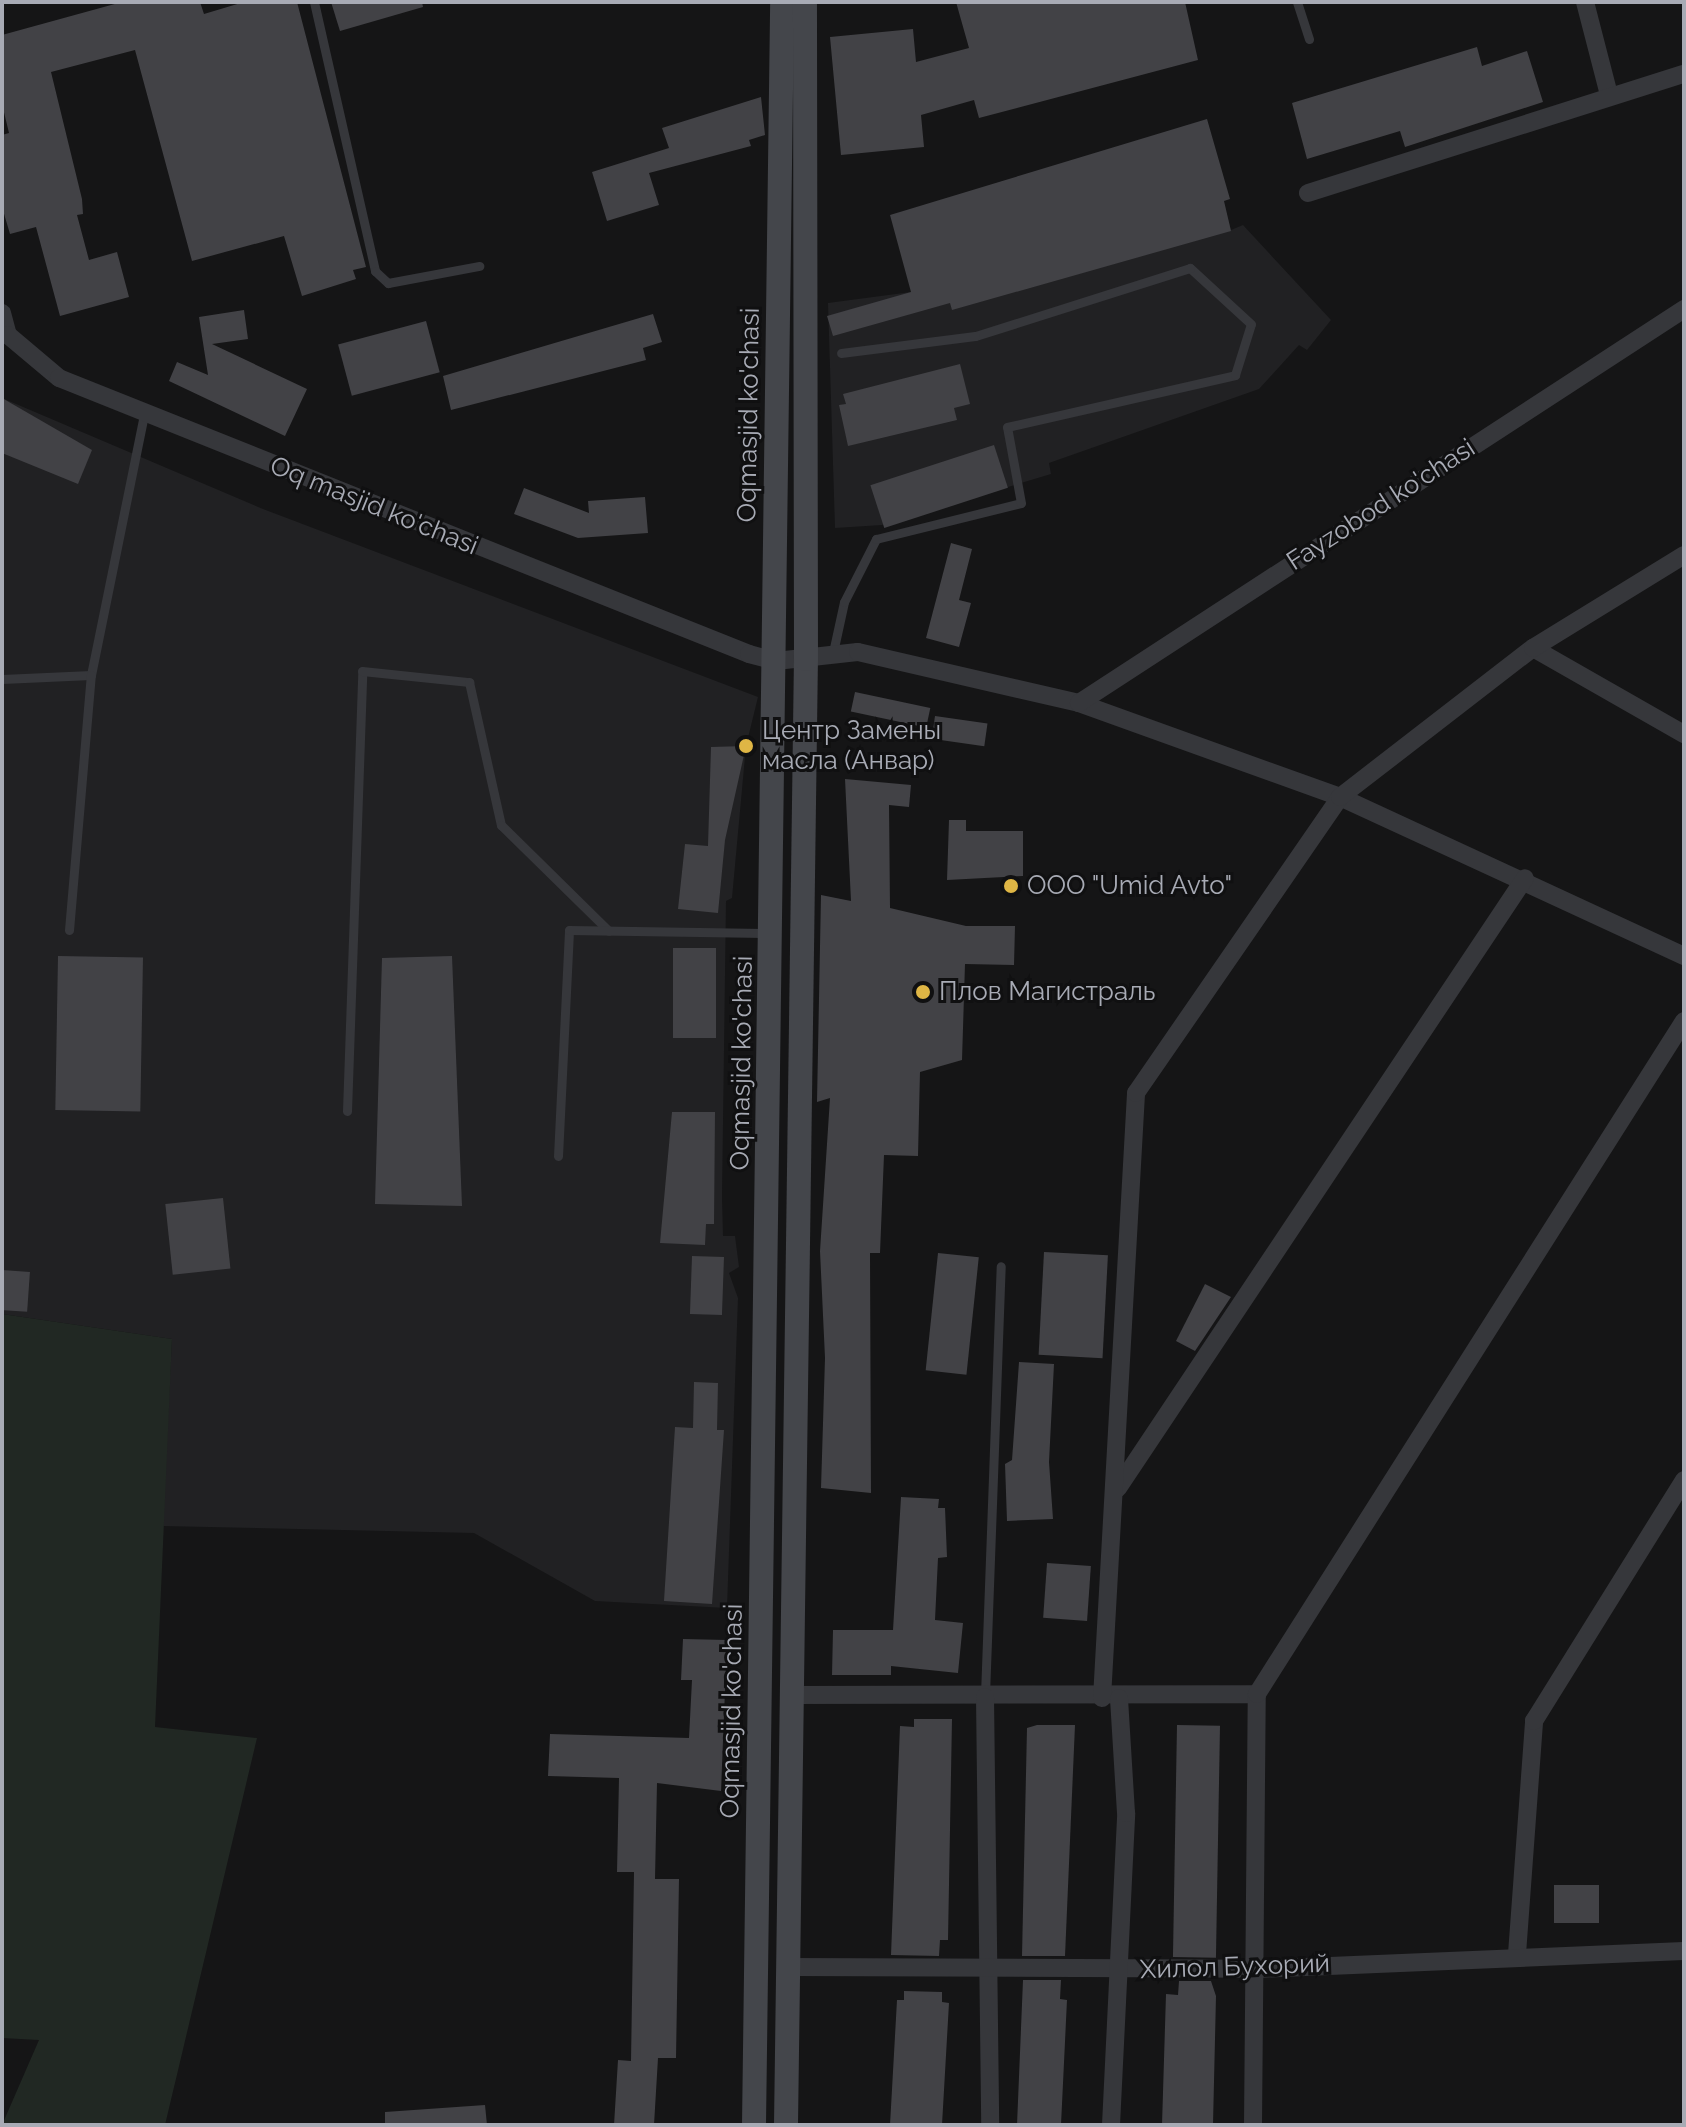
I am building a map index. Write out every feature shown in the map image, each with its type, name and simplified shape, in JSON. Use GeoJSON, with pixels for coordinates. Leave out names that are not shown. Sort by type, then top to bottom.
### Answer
{"type":"FeatureCollection","features":[{"type":"Feature","properties":{"kind":"main road","name":"Oqmasjid ko'chasi"},"geometry":{"type":"LineString","coordinates":[[754,2125],[776,661],[782,2]]}},
{"type":"Feature","properties":{"kind":"main road","name":"Oqmasjid ko'chasi"},"geometry":{"type":"LineString","coordinates":[[786,2125],[806,659],[805,2]]}},
{"type":"Feature","properties":{"kind":"street"},"geometry":{"type":"LineString","coordinates":[[1585,2],[1609,95]]}},
{"type":"Feature","properties":{"kind":"street"},"geometry":{"type":"LineString","coordinates":[[1308,193],[1609,95],[1684,74]]}},
{"type":"Feature","properties":{"kind":"street","name":"Fayzobod ko'chasi"},"geometry":{"type":"LineString","coordinates":[[1079,703],[1684,309]]}},
{"type":"Feature","properties":{"kind":"street","name":"Oq masjid ko'chasi"},"geometry":{"type":"LineString","coordinates":[[2,313],[8,335],[29,358],[59,378],[776,661]]}},
{"type":"Feature","properties":{"kind":"street"},"geometry":{"type":"LineString","coordinates":[[1111,2125],[1126,1813],[1110,1698],[1136,1093],[1340,797],[1533,648],[1684,555]]}},
{"type":"Feature","properties":{"kind":"street"},"geometry":{"type":"LineString","coordinates":[[1533,648],[1684,734]]}},
{"type":"Feature","properties":{"kind":"street"},"geometry":{"type":"LineString","coordinates":[[776,661],[858,652],[1079,703],[1340,797],[1525,878],[1684,956]]}},
{"type":"Feature","properties":{"kind":"street"},"geometry":{"type":"LineString","coordinates":[[1118,1488],[1525,878]]}},
{"type":"Feature","properties":{"kind":"street"},"geometry":{"type":"LineString","coordinates":[[1253,2125],[1257,1694],[1684,1021]]}},
{"type":"Feature","properties":{"kind":"street"},"geometry":{"type":"LineString","coordinates":[[1517,1954],[1534,1721],[1684,1480]]}},
{"type":"Feature","properties":{"kind":"street"},"geometry":{"type":"LineString","coordinates":[[790,1695],[1110,1698],[1257,1694]]}},
{"type":"Feature","properties":{"kind":"street"},"geometry":{"type":"LineString","coordinates":[[985,1697],[992,1969],[990,2125]]}},
{"type":"Feature","properties":{"kind":"street","name":"Хилол Бухорий"},"geometry":{"type":"LineString","coordinates":[[786,1967],[1256,1969],[1517,1954],[1684,1951]]}},
{"type":"Feature","properties":{"kind":"lane"},"geometry":{"type":"LineString","coordinates":[[314,2],[375,271],[388,283],[479,266]]}},
{"type":"Feature","properties":{"kind":"lane"},"geometry":{"type":"LineString","coordinates":[[1297,2],[1309,39]]}},
{"type":"Feature","properties":{"kind":"lane"},"geometry":{"type":"LineString","coordinates":[[832,657],[844,602],[876,539],[1021,503],[1007,427],[1235,375],[1251,324],[1190,268],[975,336],[841,353]]}},
{"type":"Feature","properties":{"kind":"lane"},"geometry":{"type":"LineString","coordinates":[[69,930],[91,675],[144,414]]}},
{"type":"Feature","properties":{"kind":"lane"},"geometry":{"type":"LineString","coordinates":[[347,1111],[362,671],[469,682],[501,825],[609,931]]}},
{"type":"Feature","properties":{"kind":"lane"},"geometry":{"type":"LineString","coordinates":[[2,679],[91,675]]}},
{"type":"Feature","properties":{"kind":"lane"},"geometry":{"type":"LineString","coordinates":[[558,1156],[569,930],[772,933]]}},
{"type":"Feature","properties":{"kind":"lane"},"geometry":{"type":"LineString","coordinates":[[985,1697],[1001,1266]]}},
{"type":"Feature","properties":{"kind":"shaded area"},"geometry":{"type":"Polygon","coordinates":[[[1224,204],[1231,230],[1243,225],[1331,320],[1307,350],[1299,345],[1259,389],[1049,463],[1051,474],[882,525],[835,528],[828,303],[911,292],[1224,204]]]}},
{"type":"Feature","properties":{"kind":"shaded area"},"geometry":{"type":"Polygon","coordinates":[[[2,398],[263,509],[758,697],[746,746],[732,898],[726,901],[723,1236],[735,1236],[739,1267],[729,1273],[738,1298],[727,1608],[595,1601],[474,1533],[162,1526],[172,1339],[2,1314],[2,398]]]}},
{"type":"Feature","properties":{"kind":"shaded area"},"geometry":{"type":"Polygon","coordinates":[[[2,1314],[172,1339],[155,1727],[257,1738],[165,2125],[2,2125],[39,2040],[2,2038],[2,1314]]]}},
{"type":"Feature","properties":{"kind":"building"},"geometry":{"type":"Polygon","coordinates":[[[122,2],[200,2],[204,14],[244,2],[297,2],[366,267],[353,270],[356,279],[302,296],[284,236],[192,261],[135,50],[51,72],[82,199],[83,214],[77,215],[89,260],[117,252],[129,297],[60,316],[36,227],[10,234],[2,207],[2,135],[9,133],[2,104],[2,35],[122,2]]]}},
{"type":"Feature","properties":{"kind":"building"},"geometry":{"type":"Polygon","coordinates":[[[331,2],[422,2],[423,7],[340,31],[331,2]]]}},
{"type":"Feature","properties":{"kind":"building"},"geometry":{"type":"Polygon","coordinates":[[[956,2],[1185,2],[1198,60],[979,118],[974,100],[921,115],[924,147],[841,155],[830,37],[913,29],[916,62],[969,48],[956,2]]]}},
{"type":"Feature","properties":{"kind":"building"},"geometry":{"type":"Polygon","coordinates":[[[1477,47],[1482,66],[1527,51],[1543,102],[1405,147],[1400,131],[1307,159],[1292,103],[1477,47]]]}},
{"type":"Feature","properties":{"kind":"building"},"geometry":{"type":"Polygon","coordinates":[[[761,97],[765,135],[749,140],[751,146],[649,173],[659,205],[607,221],[592,172],[669,148],[662,128],[761,97]]]}},
{"type":"Feature","properties":{"kind":"building"},"geometry":{"type":"Polygon","coordinates":[[[1207,119],[1230,199],[1224,201],[1231,231],[952,310],[950,303],[833,336],[827,316],[911,292],[890,215],[1207,119]]]}},
{"type":"Feature","properties":{"kind":"building"},"geometry":{"type":"Polygon","coordinates":[[[244,310],[248,339],[212,344],[307,389],[285,436],[169,381],[177,362],[208,375],[199,317],[244,310]]]}},
{"type":"Feature","properties":{"kind":"building"},"geometry":{"type":"Polygon","coordinates":[[[653,314],[662,342],[643,348],[646,360],[451,410],[443,376],[653,314]]]}},
{"type":"Feature","properties":{"kind":"building"},"geometry":{"type":"Polygon","coordinates":[[[426,321],[440,372],[352,396],[338,345],[426,321]]]}},
{"type":"Feature","properties":{"kind":"building"},"geometry":{"type":"Polygon","coordinates":[[[960,364],[970,404],[954,408],[957,420],[848,446],[839,405],[846,404],[843,394],[960,364]]]}},
{"type":"Feature","properties":{"kind":"building"},"geometry":{"type":"Polygon","coordinates":[[[2,398],[92,450],[78,484],[2,453],[2,398]]]}},
{"type":"Feature","properties":{"kind":"building"},"geometry":{"type":"Polygon","coordinates":[[[994,445],[1008,488],[884,528],[870,485],[994,445]]]}},
{"type":"Feature","properties":{"kind":"building"},"geometry":{"type":"Polygon","coordinates":[[[524,488],[589,513],[588,501],[645,497],[648,533],[578,538],[514,514],[524,488]]]}},
{"type":"Feature","properties":{"kind":"building"},"geometry":{"type":"Polygon","coordinates":[[[951,543],[972,549],[959,600],[971,603],[959,647],[926,638],[951,543]]]}},
{"type":"Feature","properties":{"kind":"building"},"geometry":{"type":"Polygon","coordinates":[[[855,692],[930,708],[926,728],[851,712],[855,692]]]}},
{"type":"Feature","properties":{"kind":"building"},"geometry":{"type":"Polygon","coordinates":[[[935,716],[987,723],[984,746],[932,739],[935,716]]]}},
{"type":"Feature","properties":{"kind":"building"},"geometry":{"type":"Polygon","coordinates":[[[746,746],[725,840],[718,913],[678,909],[685,844],[708,846],[711,747],[746,746]]]}},
{"type":"Feature","properties":{"kind":"building"},"geometry":{"type":"Polygon","coordinates":[[[845,779],[911,785],[909,807],[889,805],[890,908],[966,926],[1015,926],[1014,965],[965,964],[962,1060],[920,1072],[918,1156],[884,1155],[880,1253],[870,1253],[871,1493],[821,1488],[825,1358],[820,1251],[830,1098],[817,1102],[821,895],[851,901],[845,779]]]}},
{"type":"Feature","properties":{"kind":"building"},"geometry":{"type":"Polygon","coordinates":[[[949,820],[966,820],[966,831],[1023,831],[1023,876],[947,880],[949,820]]]}},
{"type":"Feature","properties":{"kind":"building"},"geometry":{"type":"Polygon","coordinates":[[[673,948],[716,948],[716,1038],[673,1038],[673,948]]]}},
{"type":"Feature","properties":{"kind":"building"},"geometry":{"type":"Polygon","coordinates":[[[58,956],[143,957],[140,1111],[55,1110],[58,956]]]}},
{"type":"Feature","properties":{"kind":"building"},"geometry":{"type":"Polygon","coordinates":[[[452,956],[462,1206],[375,1204],[382,958],[452,956]]]}},
{"type":"Feature","properties":{"kind":"building"},"geometry":{"type":"Polygon","coordinates":[[[672,1112],[715,1112],[714,1224],[706,1224],[705,1245],[660,1243],[672,1112]]]}},
{"type":"Feature","properties":{"kind":"building"},"geometry":{"type":"Polygon","coordinates":[[[223,1198],[230,1269],[173,1275],[165,1204],[223,1198]]]}},
{"type":"Feature","properties":{"kind":"building"},"geometry":{"type":"Polygon","coordinates":[[[1044,1252],[1108,1255],[1103,1358],[1039,1355],[1044,1252]]]}},
{"type":"Feature","properties":{"kind":"building"},"geometry":{"type":"Polygon","coordinates":[[[938,1253],[979,1257],[966,1375],[926,1370],[938,1253]]]}},
{"type":"Feature","properties":{"kind":"building"},"geometry":{"type":"Polygon","coordinates":[[[692,1256],[724,1257],[722,1315],[690,1314],[692,1256]]]}},
{"type":"Feature","properties":{"kind":"building"},"geometry":{"type":"Polygon","coordinates":[[[2,1270],[30,1272],[27,1312],[2,1310],[2,1270]]]}},
{"type":"Feature","properties":{"kind":"building"},"geometry":{"type":"Polygon","coordinates":[[[1205,1284],[1231,1297],[1195,1351],[1176,1341],[1205,1284]]]}},
{"type":"Feature","properties":{"kind":"building"},"geometry":{"type":"Polygon","coordinates":[[[1019,1362],[1054,1364],[1049,1462],[1053,1519],[1007,1521],[1005,1464],[1012,1460],[1019,1362]]]}},
{"type":"Feature","properties":{"kind":"building"},"geometry":{"type":"Polygon","coordinates":[[[694,1382],[718,1383],[717,1430],[724,1430],[712,1604],[664,1601],[675,1427],[693,1428],[694,1382]]]}},
{"type":"Feature","properties":{"kind":"building"},"geometry":{"type":"Polygon","coordinates":[[[901,1497],[939,1499],[938,1508],[945,1508],[947,1557],[938,1558],[935,1620],[963,1623],[958,1673],[891,1666],[891,1675],[832,1675],[833,1630],[893,1630],[901,1497]]]}},
{"type":"Feature","properties":{"kind":"building"},"geometry":{"type":"Polygon","coordinates":[[[1047,1563],[1091,1566],[1087,1621],[1043,1618],[1047,1563]]]}},
{"type":"Feature","properties":{"kind":"building"},"geometry":{"type":"Polygon","coordinates":[[[683,1639],[727,1640],[721,1791],[657,1783],[655,1879],[679,1879],[676,2058],[658,2058],[654,2125],[614,2125],[618,2060],[631,2061],[634,1872],[617,1872],[619,1778],[548,1776],[550,1734],[689,1738],[692,1680],[681,1680],[683,1639]]]}},
{"type":"Feature","properties":{"kind":"building"},"geometry":{"type":"Polygon","coordinates":[[[914,1719],[952,1719],[948,1940],[940,1940],[939,1956],[891,1955],[900,1726],[914,1727],[914,1719]]]}},
{"type":"Feature","properties":{"kind":"building"},"geometry":{"type":"Polygon","coordinates":[[[1075,1725],[1065,1956],[1022,1956],[1027,1728],[1075,1725]]]}},
{"type":"Feature","properties":{"kind":"building"},"geometry":{"type":"Polygon","coordinates":[[[1177,1725],[1220,1726],[1216,1958],[1173,1957],[1177,1725]]]}},
{"type":"Feature","properties":{"kind":"building"},"geometry":{"type":"Polygon","coordinates":[[[1554,1885],[1599,1885],[1599,1923],[1554,1923],[1554,1885]]]}},
{"type":"Feature","properties":{"kind":"building"},"geometry":{"type":"Polygon","coordinates":[[[1023,1980],[1061,1980],[1060,1999],[1067,2000],[1061,2125],[1017,2125],[1023,1980]]]}},
{"type":"Feature","properties":{"kind":"building"},"geometry":{"type":"Polygon","coordinates":[[[1179,1981],[1211,1981],[1216,1996],[1213,2125],[1162,2125],[1166,1994],[1178,1995],[1179,1981]]]}},
{"type":"Feature","properties":{"kind":"building"},"geometry":{"type":"Polygon","coordinates":[[[904,1991],[942,1992],[942,2002],[949,2003],[942,2125],[890,2125],[897,2000],[904,2000],[904,1991]]]}},
{"type":"Feature","properties":{"kind":"building"},"geometry":{"type":"Polygon","coordinates":[[[485,2105],[487,2125],[385,2125],[385,2112],[485,2105]]]}},
{"type":"Feature","properties":{"kind":"place","name":"Центр Замены масла (Анвар)"},"geometry":{"type":"Point","coordinates":[746,746]}},
{"type":"Feature","properties":{"kind":"place","name":"ООО \"Umid Avto\""},"geometry":{"type":"Point","coordinates":[1011,886]}},
{"type":"Feature","properties":{"kind":"place","name":"Плов Магистраль"},"geometry":{"type":"Point","coordinates":[923,992]}}]}
